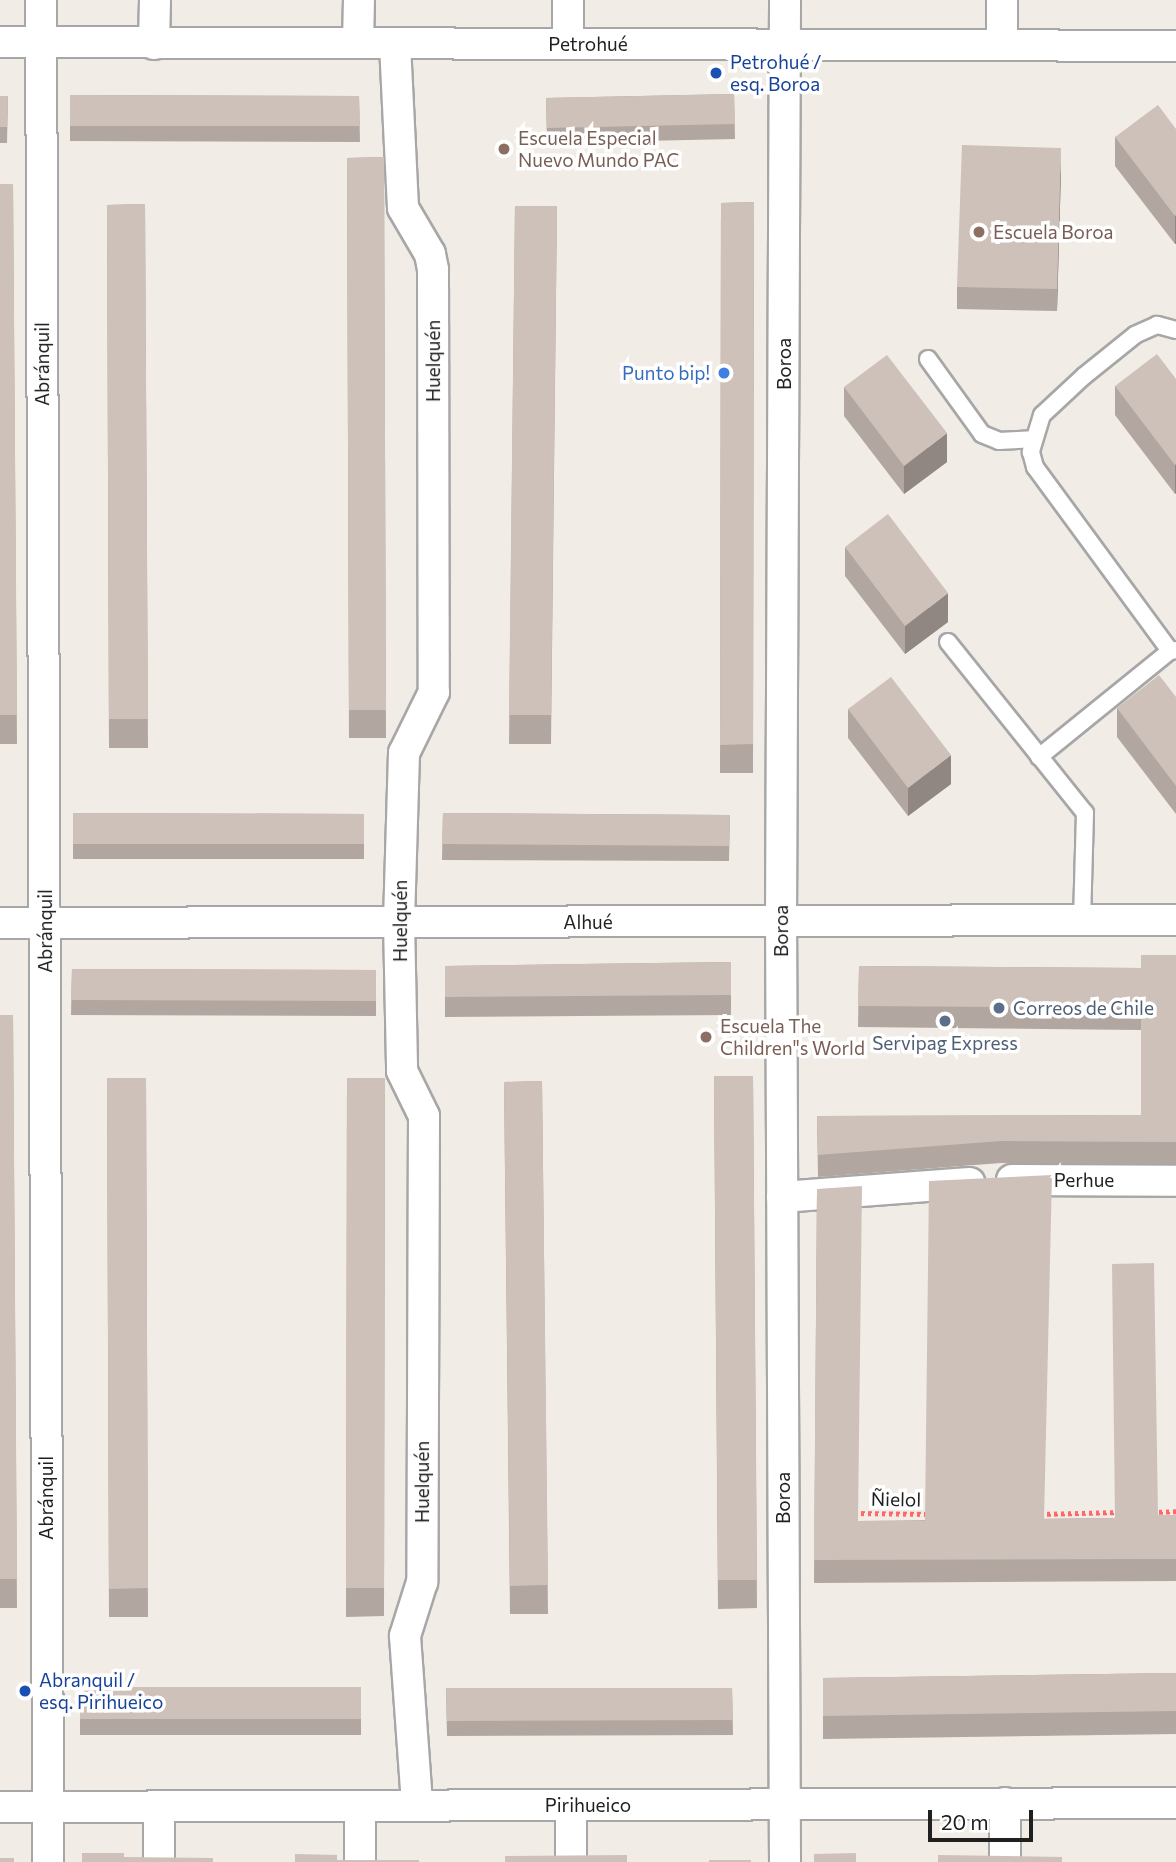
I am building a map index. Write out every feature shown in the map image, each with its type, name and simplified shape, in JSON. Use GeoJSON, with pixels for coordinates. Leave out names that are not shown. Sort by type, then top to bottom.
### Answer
{"type":"FeatureCollection","features":[{"type":"Feature","properties":{"kind":"street","name":"Abránquil"},"geometry":{"type":"LineString","coordinates":[[41,0],[48,1862]]}},
{"type":"Feature","properties":{"kind":"street"},"geometry":{"type":"LineString","coordinates":[[154,44],[155,0]]}},
{"type":"Feature","properties":{"kind":"street"},"geometry":{"type":"LineString","coordinates":[[358,43],[359,0]]}},
{"type":"Feature","properties":{"kind":"street"},"geometry":{"type":"LineString","coordinates":[[568,0],[568,44]]}},
{"type":"Feature","properties":{"kind":"street","name":"Boroa"},"geometry":{"type":"LineString","coordinates":[[785,0],[781,922],[785,1862]]}},
{"type":"Feature","properties":{"kind":"street"},"geometry":{"type":"LineString","coordinates":[[1002,0],[1002,44]]}},
{"type":"Feature","properties":{"kind":"street","name":"Petrohué"},"geometry":{"type":"LineString","coordinates":[[0,42],[1176,46]]}},
{"type":"Feature","properties":{"kind":"street","name":"Huelquén"},"geometry":{"type":"LineString","coordinates":[[396,44],[403,208],[430,254],[433,284],[435,692],[404,753],[399,922],[402,1071],[424,1116],[422,1582],[405,1636],[417,1805]]}},
{"type":"Feature","properties":{"kind":"street","name":"Alhué"},"geometry":{"type":"LineString","coordinates":[[0,923],[1176,920]]}},
{"type":"Feature","properties":{"kind":"street","name":"Perhue"},"geometry":{"type":"LineString","coordinates":[[782,1197],[1002,1180],[1176,1181]]}},
{"type":"Feature","properties":{"kind":"street"},"geometry":{"type":"LineString","coordinates":[[1005,1803],[1005,1862]]}},
{"type":"Feature","properties":{"kind":"street","name":"Pirihueico"},"geometry":{"type":"LineString","coordinates":[[0,1807],[1176,1803]]}},
{"type":"Feature","properties":{"kind":"street"},"geometry":{"type":"LineString","coordinates":[[571,1805],[571,1862]]}},
{"type":"Feature","properties":{"kind":"street"},"geometry":{"type":"LineString","coordinates":[[159,1806],[159,1862]]}},
{"type":"Feature","properties":{"kind":"street"},"geometry":{"type":"LineString","coordinates":[[360,1806],[360,1862]]}},
{"type":"Feature","properties":{"kind":"lane"},"geometry":{"type":"LineString","coordinates":[[1040,758],[1173,651],[1035,467],[1032,439],[1042,415],[1135,335],[1157,325],[1176,330]]}},
{"type":"Feature","properties":{"kind":"lane"},"geometry":{"type":"LineString","coordinates":[[928,359],[982,434],[999,441],[1032,439]]}},
{"type":"Feature","properties":{"kind":"lane"},"geometry":{"type":"LineString","coordinates":[[948,642],[1084,813],[1082,920]]}},
{"type":"Feature","properties":{"kind":"path"},"geometry":{"type":"LineString","coordinates":[[1148,1512],[1176,1511]]}},
{"type":"Feature","properties":{"kind":"path"},"geometry":{"type":"LineString","coordinates":[[1037,1514],[1134,1512]]}},
{"type":"Feature","properties":{"kind":"path","name":"Ñielol"},"geometry":{"type":"LineString","coordinates":[[850,1513],[942,1514]]}},
{"type":"Feature","properties":{"kind":"building"},"geometry":{"type":"Polygon","coordinates":[[[734,94],[735,124],[547,128],[546,98],[734,94]]]}},
{"type":"Feature","properties":{"kind":"building"},"geometry":{"type":"Polygon","coordinates":[[[70,95],[359,96],[360,126],[70,126],[70,95]]]}},
{"type":"Feature","properties":{"kind":"building"},"geometry":{"type":"Polygon","coordinates":[[[0,96],[8,96],[7,127],[0,127],[0,96]]]}},
{"type":"Feature","properties":{"kind":"building"},"geometry":{"type":"Polygon","coordinates":[[[1158,105],[1176,129],[1175,216],[1115,137],[1158,105]]]}},
{"type":"Feature","properties":{"kind":"building"},"geometry":{"type":"Polygon","coordinates":[[[962,145],[1061,148],[1057,289],[957,287],[962,145]]]}},
{"type":"Feature","properties":{"kind":"building"},"geometry":{"type":"Polygon","coordinates":[[[384,157],[386,710],[349,710],[347,158],[384,157]]]}},
{"type":"Feature","properties":{"kind":"building"},"geometry":{"type":"Polygon","coordinates":[[[0,184],[13,184],[17,715],[0,715],[0,184]]]}},
{"type":"Feature","properties":{"kind":"building"},"geometry":{"type":"Polygon","coordinates":[[[754,202],[753,744],[720,745],[721,203],[754,202]]]}},
{"type":"Feature","properties":{"kind":"building"},"geometry":{"type":"Polygon","coordinates":[[[145,204],[148,719],[109,719],[107,205],[145,204]]]}},
{"type":"Feature","properties":{"kind":"building"},"geometry":{"type":"Polygon","coordinates":[[[515,206],[557,206],[551,715],[509,715],[515,206]]]}},
{"type":"Feature","properties":{"kind":"building"},"geometry":{"type":"Polygon","coordinates":[[[1157,354],[1176,379],[1175,465],[1115,386],[1157,354]]]}},
{"type":"Feature","properties":{"kind":"building"},"geometry":{"type":"Polygon","coordinates":[[[887,355],[947,433],[904,466],[844,387],[887,355]]]}},
{"type":"Feature","properties":{"kind":"building"},"geometry":{"type":"Polygon","coordinates":[[[888,514],[948,593],[905,626],[845,547],[888,514]]]}},
{"type":"Feature","properties":{"kind":"building"},"geometry":{"type":"Polygon","coordinates":[[[1159,675],[1176,697],[1176,786],[1117,708],[1159,675]]]}},
{"type":"Feature","properties":{"kind":"building"},"geometry":{"type":"Polygon","coordinates":[[[891,677],[951,755],[908,788],[848,709],[891,677]]]}},
{"type":"Feature","properties":{"kind":"building"},"geometry":{"type":"Polygon","coordinates":[[[73,813],[364,814],[364,844],[73,844],[73,813]]]}},
{"type":"Feature","properties":{"kind":"building"},"geometry":{"type":"Polygon","coordinates":[[[443,813],[730,815],[729,846],[442,844],[443,813]]]}},
{"type":"Feature","properties":{"kind":"building"},"geometry":{"type":"Polygon","coordinates":[[[1141,955],[1176,955],[1176,1142],[1001,1141],[818,1155],[817,1116],[1141,1115],[1141,1008],[858,1006],[859,966],[1141,968],[1141,955]]]}},
{"type":"Feature","properties":{"kind":"building"},"geometry":{"type":"Polygon","coordinates":[[[731,962],[731,995],[445,997],[445,966],[731,962]]]}},
{"type":"Feature","properties":{"kind":"building"},"geometry":{"type":"Polygon","coordinates":[[[72,969],[376,970],[376,1001],[71,1000],[72,969]]]}},
{"type":"Feature","properties":{"kind":"building"},"geometry":{"type":"Polygon","coordinates":[[[0,1015],[13,1015],[17,1579],[0,1579],[0,1015]]]}},
{"type":"Feature","properties":{"kind":"building"},"geometry":{"type":"Polygon","coordinates":[[[714,1076],[753,1076],[757,1580],[718,1580],[714,1076]]]}},
{"type":"Feature","properties":{"kind":"building"},"geometry":{"type":"Polygon","coordinates":[[[107,1078],[146,1078],[148,1588],[109,1589],[107,1078]]]}},
{"type":"Feature","properties":{"kind":"building"},"geometry":{"type":"Polygon","coordinates":[[[347,1078],[385,1078],[384,1588],[346,1588],[347,1078]]]}},
{"type":"Feature","properties":{"kind":"building"},"geometry":{"type":"Polygon","coordinates":[[[542,1081],[548,1585],[510,1586],[504,1082],[542,1081]]]}},
{"type":"Feature","properties":{"kind":"building"},"geometry":{"type":"Polygon","coordinates":[[[1052,1175],[1044,1519],[1115,1518],[1112,1264],[1154,1263],[1158,1515],[1176,1515],[1176,1559],[814,1560],[817,1189],[862,1186],[858,1521],[925,1521],[929,1181],[1052,1175]]]}},
{"type":"Feature","properties":{"kind":"building"},"geometry":{"type":"Polygon","coordinates":[[[1176,1673],[1176,1711],[823,1716],[823,1678],[1176,1673]]]}},
{"type":"Feature","properties":{"kind":"building"},"geometry":{"type":"Polygon","coordinates":[[[80,1687],[361,1687],[361,1719],[80,1719],[80,1687]]]}},
{"type":"Feature","properties":{"kind":"building"},"geometry":{"type":"Polygon","coordinates":[[[446,1688],[732,1688],[733,1720],[447,1721],[446,1688]]]}},
{"type":"Feature","properties":{"kind":"building"},"geometry":{"type":"Polygon","coordinates":[[[82,1853],[124,1853],[124,1857],[213,1858],[213,1862],[82,1862],[82,1853]]]}},
{"type":"Feature","properties":{"kind":"building"},"geometry":{"type":"Polygon","coordinates":[[[856,1853],[856,1862],[814,1862],[814,1854],[856,1853]]]}},
{"type":"Feature","properties":{"kind":"building"},"geometry":{"type":"Polygon","coordinates":[[[295,1854],[337,1855],[337,1860],[419,1862],[295,1862],[295,1854]]]}},
{"type":"Feature","properties":{"kind":"building"},"geometry":{"type":"Polygon","coordinates":[[[627,1855],[627,1862],[505,1862],[505,1856],[627,1855]]]}},
{"type":"Feature","properties":{"kind":"building"},"geometry":{"type":"Polygon","coordinates":[[[938,1855],[1062,1857],[1062,1862],[938,1862],[938,1855]]]}},
{"type":"Feature","properties":{"kind":"building"},"geometry":{"type":"Polygon","coordinates":[[[0,1858],[14,1858],[14,1862],[0,1862],[0,1858]]]}},
{"type":"Feature","properties":{"kind":"building"},"geometry":{"type":"Polygon","coordinates":[[[751,1860],[751,1862],[709,1862],[751,1860]]]}},
{"type":"Feature","properties":{"kind":"place","name":"Petrohué / esq. Boroa"},"geometry":{"type":"Point","coordinates":[716,73]}},
{"type":"Feature","properties":{"kind":"place","name":"Escuela Especial Nuevo Mundo PAC"},"geometry":{"type":"Point","coordinates":[504,149]}},
{"type":"Feature","properties":{"kind":"place","name":"Escuela Boroa"},"geometry":{"type":"Point","coordinates":[979,232]}},
{"type":"Feature","properties":{"kind":"place","name":"Punto bip!"},"geometry":{"type":"Point","coordinates":[724,373]}},
{"type":"Feature","properties":{"kind":"place","name":"Correos de Chile"},"geometry":{"type":"Point","coordinates":[999,1008]}},
{"type":"Feature","properties":{"kind":"place","name":"Servipag Express"},"geometry":{"type":"Point","coordinates":[945,1021]}},
{"type":"Feature","properties":{"kind":"place","name":"Escuela The Children\"s World"},"geometry":{"type":"Point","coordinates":[706,1037]}},
{"type":"Feature","properties":{"kind":"place","name":"Abranquil / esq. Pirihueico"},"geometry":{"type":"Point","coordinates":[25,1691]}}]}
